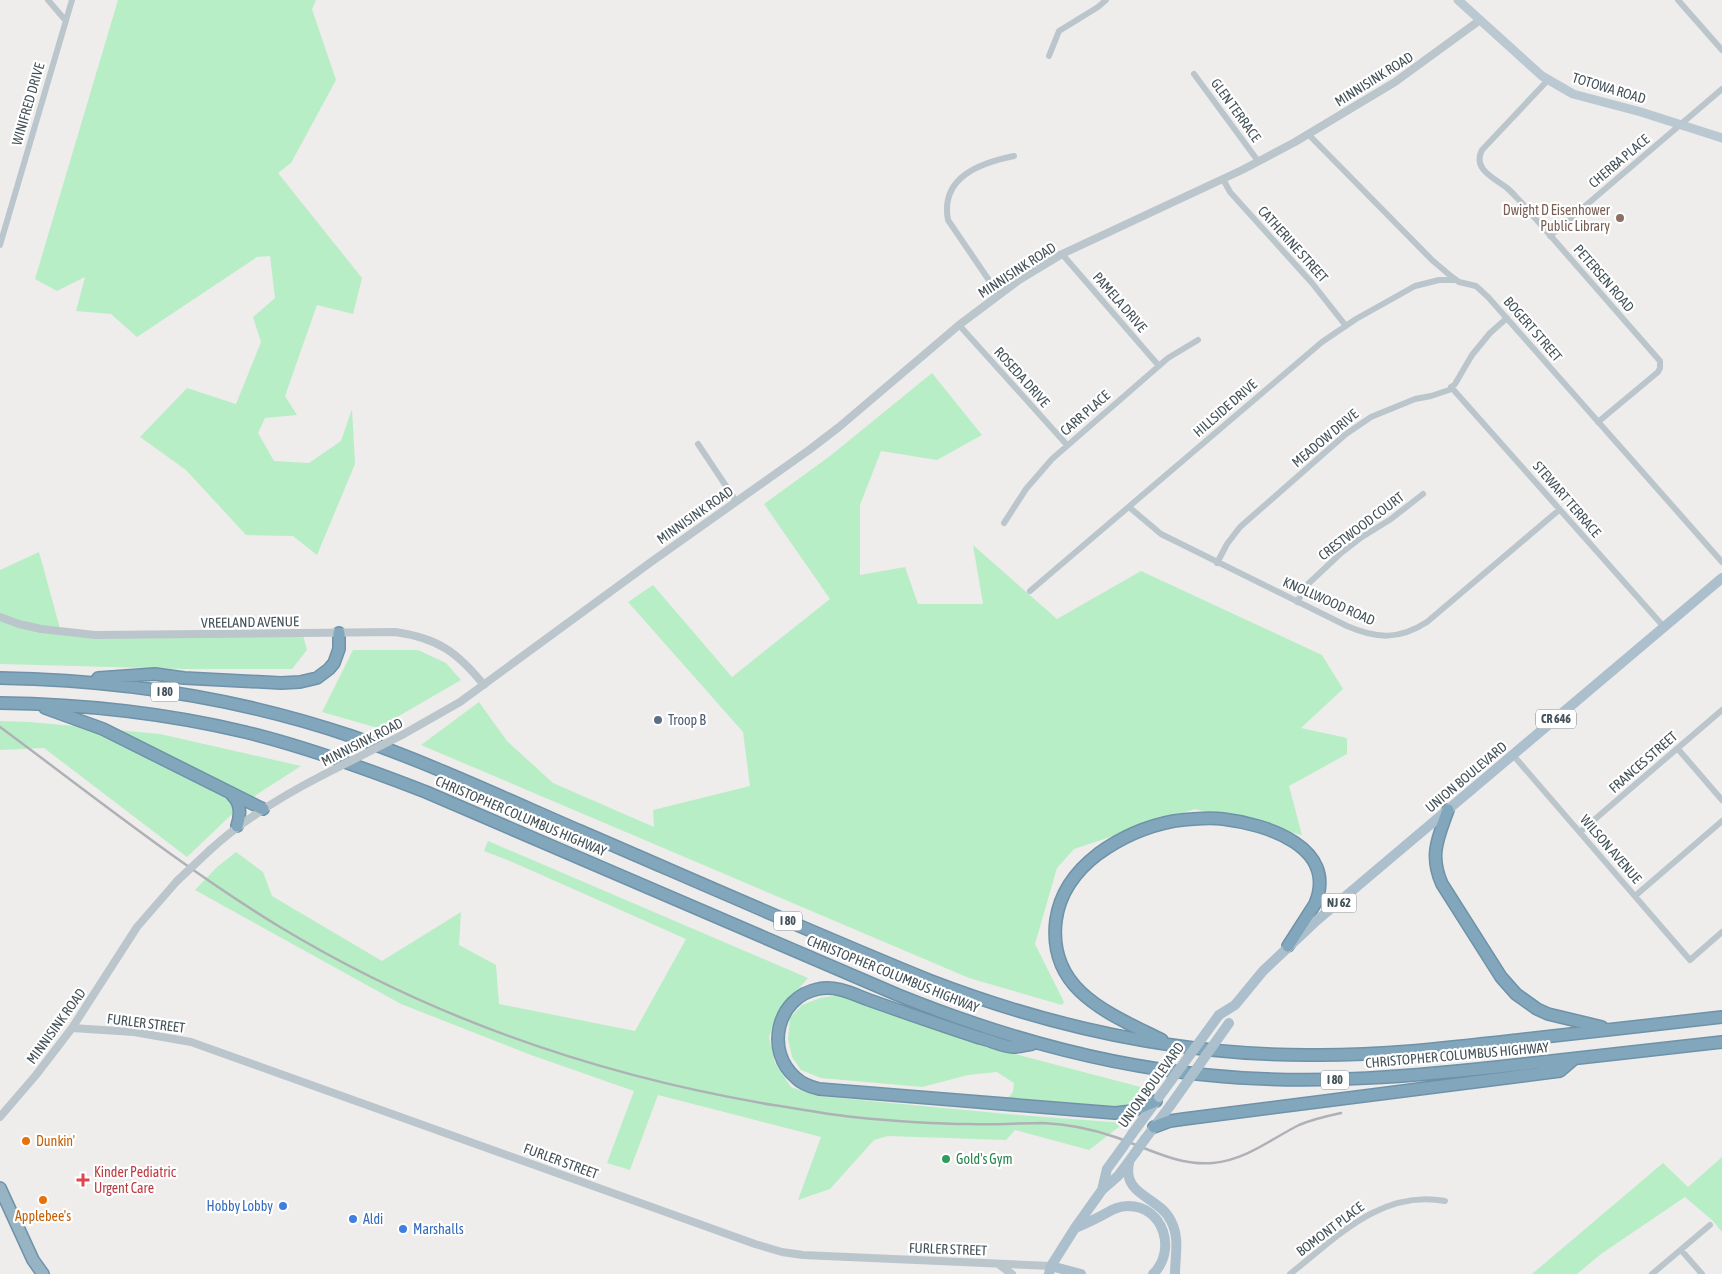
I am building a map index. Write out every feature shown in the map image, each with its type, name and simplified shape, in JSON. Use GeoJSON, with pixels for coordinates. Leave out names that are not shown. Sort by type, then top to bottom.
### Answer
{"type":"FeatureCollection","features":[{"type":"Feature","properties":{"kind":"highway"},"geometry":{"type":"LineString","coordinates":[[60,680],[155,674],[184,678],[281,683],[300,682],[317,678],[330,669],[338,649],[339,633]]}},
{"type":"Feature","properties":{"kind":"highway","name":"CHRISTOPHER COLUMBUS HIGHWAY"},"geometry":{"type":"LineString","coordinates":[[0,678],[60,680],[133,687],[215,700],[270,713],[350,736],[437,769],[878,960],[954,990],[1045,1020],[1108,1034],[1172,1045],[1266,1054],[1349,1055],[1433,1049],[1722,1017]]}},
{"type":"Feature","properties":{"kind":"highway","name":"CHRISTOPHER COLUMBUS HIGHWAY"},"geometry":{"type":"LineString","coordinates":[[0,703],[128,711],[199,722],[271,739],[340,760],[426,792],[898,995],[979,1026],[1096,1058],[1206,1076],[1271,1080],[1345,1080],[1401,1077],[1722,1042]]}},
{"type":"Feature","properties":{"kind":"highway"},"geometry":{"type":"LineString","coordinates":[[33,704],[103,729],[263,808]]}},
{"type":"Feature","properties":{"kind":"highway"},"geometry":{"type":"LineString","coordinates":[[224,790],[231,794],[238,803],[240,814],[237,826]]}},
{"type":"Feature","properties":{"kind":"highway"},"geometry":{"type":"LineString","coordinates":[[1448,810],[1436,841],[1436,867],[1442,884],[1501,977],[1522,998],[1548,1014],[1610,1029]]}},
{"type":"Feature","properties":{"kind":"highway"},"geometry":{"type":"LineString","coordinates":[[1172,1045],[1112,1015],[1093,1003],[1075,988],[1064,969],[1056,938],[1056,918],[1059,907],[1074,876],[1092,859],[1130,835],[1158,825],[1188,819],[1213,818],[1238,821],[1253,824],[1283,836],[1295,842],[1308,853],[1317,866],[1320,881],[1319,896],[1316,904],[1288,946]]}},
{"type":"Feature","properties":{"kind":"highway"},"geometry":{"type":"LineString","coordinates":[[1036,1043],[1012,1047],[940,1025],[845,991],[827,988],[808,992],[792,1003],[782,1019],[777,1038],[780,1057],[791,1073],[804,1083],[819,1089],[1115,1113],[1132,1112],[1158,1099]]}},
{"type":"Feature","properties":{"kind":"highway"},"geometry":{"type":"LineString","coordinates":[[1154,1127],[1170,1121],[1184,1119],[1560,1071],[1574,1058]]}},
{"type":"Feature","properties":{"kind":"highway"},"geometry":{"type":"LineString","coordinates":[[0,1188],[33,1260],[43,1274]]}},
{"type":"Feature","properties":{"kind":"main road","name":"TOTOWA ROAD"},"geometry":{"type":"LineString","coordinates":[[1458,0],[1548,80],[1573,94],[1641,112],[1722,138]]}},
{"type":"Feature","properties":{"kind":"main road","name":"UNION BOULEVARD"},"geometry":{"type":"LineString","coordinates":[[1102,1190],[1107,1169],[1219,1016],[1235,1004],[1263,971],[1288,946],[1722,578]]}},
{"type":"Feature","properties":{"kind":"main road","name":"UNION BOULEVARD"},"geometry":{"type":"LineString","coordinates":[[1042,1274],[1050,1270],[1074,1228],[1102,1190],[1118,1176],[1170,1106],[1229,1023],[1235,1004]]}},
{"type":"Feature","properties":{"kind":"main road"},"geometry":{"type":"LineString","coordinates":[[1132,1156],[1128,1174],[1132,1186],[1164,1211],[1171,1219],[1175,1228],[1177,1248],[1175,1274]]}},
{"type":"Feature","properties":{"kind":"main road"},"geometry":{"type":"LineString","coordinates":[[1074,1228],[1118,1207],[1131,1206],[1145,1210],[1161,1226],[1166,1242],[1163,1260],[1153,1274]]}},
{"type":"Feature","properties":{"kind":"main road"},"geometry":{"type":"LineString","coordinates":[[1050,1270],[1081,1274]]}},
{"type":"Feature","properties":{"kind":"street"},"geometry":{"type":"LineString","coordinates":[[48,0],[66,21]]}},
{"type":"Feature","properties":{"kind":"street","name":"WINIFRED DRIVE"},"geometry":{"type":"LineString","coordinates":[[0,245],[72,0]]}},
{"type":"Feature","properties":{"kind":"street"},"geometry":{"type":"LineString","coordinates":[[1049,56],[1059,31],[1106,0]]}},
{"type":"Feature","properties":{"kind":"street"},"geometry":{"type":"LineString","coordinates":[[1678,0],[1722,50]]}},
{"type":"Feature","properties":{"kind":"street","name":"MINNISINK ROAD"},"geometry":{"type":"LineString","coordinates":[[0,1117],[36,1075],[72,1028],[137,927],[177,881],[237,826],[263,808],[323,775],[402,736],[441,714],[484,685],[839,427],[959,325],[1041,266],[1062,254],[1223,179],[1308,134],[1396,82],[1480,20]]}},
{"type":"Feature","properties":{"kind":"street","name":"GLEN TERRACE"},"geometry":{"type":"LineString","coordinates":[[1194,74],[1258,161]]}},
{"type":"Feature","properties":{"kind":"street","name":"PETERSEN ROAD"},"geometry":{"type":"LineString","coordinates":[[1548,80],[1482,150],[1479,161],[1484,172],[1513,194],[1660,361],[1658,372],[1598,422]]}},
{"type":"Feature","properties":{"kind":"street","name":"CHERBA PLACE"},"geometry":{"type":"LineString","coordinates":[[1550,236],[1722,89]]}},
{"type":"Feature","properties":{"kind":"street","name":"BOGERT STREET"},"geometry":{"type":"LineString","coordinates":[[1308,134],[1432,260],[1456,280],[1476,286],[1482,290],[1722,562]]}},
{"type":"Feature","properties":{"kind":"street"},"geometry":{"type":"LineString","coordinates":[[999,295],[948,220],[947,206],[950,192],[964,176],[982,165],[1014,156]]}},
{"type":"Feature","properties":{"kind":"street","name":"CATHERINE STREET"},"geometry":{"type":"LineString","coordinates":[[1223,179],[1230,192],[1312,283],[1346,326]]}},
{"type":"Feature","properties":{"kind":"street","name":"PAMELA DRIVE"},"geometry":{"type":"LineString","coordinates":[[1062,254],[1159,366]]}},
{"type":"Feature","properties":{"kind":"street","name":"HILLSIDE DRIVE"},"geometry":{"type":"LineString","coordinates":[[1030,591],[1307,354],[1346,326],[1415,286],[1439,280],[1456,280]]}},
{"type":"Feature","properties":{"kind":"street"},"geometry":{"type":"LineString","coordinates":[[1451,388],[1472,355],[1507,318]]}},
{"type":"Feature","properties":{"kind":"street","name":"ROSEDA DRIVE"},"geometry":{"type":"LineString","coordinates":[[959,325],[1067,445]]}},
{"type":"Feature","properties":{"kind":"street","name":"CARR PLACE"},"geometry":{"type":"LineString","coordinates":[[1004,522],[1034,478],[1067,445],[1159,366],[1198,340]]}},
{"type":"Feature","properties":{"kind":"street","name":"STEWART TERRACE"},"geometry":{"type":"LineString","coordinates":[[1451,388],[1664,628]]}},
{"type":"Feature","properties":{"kind":"street","name":"MEADOW DRIVE"},"geometry":{"type":"LineString","coordinates":[[1217,563],[1230,539],[1240,526],[1346,434],[1371,417],[1398,404],[1441,394],[1451,388]]}},
{"type":"Feature","properties":{"kind":"street"},"geometry":{"type":"LineString","coordinates":[[698,444],[736,501]]}},
{"type":"Feature","properties":{"kind":"street","name":"CRESTWOOD COURT"},"geometry":{"type":"LineString","coordinates":[[1297,602],[1308,584],[1340,554],[1362,537],[1391,519],[1422,494]]}},
{"type":"Feature","properties":{"kind":"street","name":"KNOLLWOOD ROAD"},"geometry":{"type":"LineString","coordinates":[[1128,507],[1161,534],[1217,563],[1363,633],[1381,636],[1410,631],[1427,622],[1559,510]]}},
{"type":"Feature","properties":{"kind":"street","name":"VREELAND AVENUE"},"geometry":{"type":"LineString","coordinates":[[0,617],[41,629],[96,635],[395,632],[425,638],[440,645],[467,664],[484,685]]}},
{"type":"Feature","properties":{"kind":"street","name":"FRANCES STREET"},"geometry":{"type":"LineString","coordinates":[[1580,832],[1722,710]]}},
{"type":"Feature","properties":{"kind":"street"},"geometry":{"type":"LineString","coordinates":[[1678,749],[1722,800]]}},
{"type":"Feature","properties":{"kind":"street","name":"WILSON AVENUE"},"geometry":{"type":"LineString","coordinates":[[1513,755],[1690,960],[1722,932]]}},
{"type":"Feature","properties":{"kind":"street"},"geometry":{"type":"LineString","coordinates":[[1635,896],[1722,821]]}},
{"type":"Feature","properties":{"kind":"street","name":"FURLER STREET"},"geometry":{"type":"LineString","coordinates":[[72,1028],[134,1032],[191,1042],[755,1244],[782,1252],[998,1264],[1050,1270]]}},
{"type":"Feature","properties":{"kind":"street","name":"BOMONT PLACE"},"geometry":{"type":"LineString","coordinates":[[1290,1274],[1364,1216],[1380,1208],[1416,1199],[1445,1200]]}},
{"type":"Feature","properties":{"kind":"street"},"geometry":{"type":"LineString","coordinates":[[1652,1274],[1710,1225]]}},
{"type":"Feature","properties":{"kind":"street"},"geometry":{"type":"LineString","coordinates":[[1681,1250],[1702,1274]]}},
{"type":"Feature","properties":{"kind":"street"},"geometry":{"type":"LineString","coordinates":[[998,1264],[1012,1274]]}},
{"type":"Feature","properties":{"kind":"green space"},"geometry":{"type":"Polygon","coordinates":[[[118,0],[316,0],[312,9],[336,80],[291,163],[278,173],[362,278],[353,314],[317,305],[285,396],[297,415],[265,418],[258,433],[274,461],[309,463],[341,441],[352,409],[355,464],[317,555],[293,536],[246,535],[186,470],[140,437],[187,388],[236,404],[261,342],[253,317],[275,298],[270,256],[257,257],[137,337],[111,314],[76,311],[85,277],[57,291],[35,279],[118,0]]]}},
{"type":"Feature","properties":{"kind":"green space"},"geometry":{"type":"Polygon","coordinates":[[[932,373],[982,435],[937,460],[881,451],[860,505],[860,575],[905,567],[918,604],[983,604],[973,545],[1057,619],[1141,571],[1322,655],[1343,689],[1301,728],[1347,738],[1347,754],[1289,786],[1302,835],[1195,809],[1074,849],[1057,868],[1035,944],[1064,1002],[1062,1005],[969,978],[421,745],[479,702],[507,741],[553,783],[654,827],[653,810],[750,786],[743,732],[628,602],[653,585],[732,677],[830,599],[764,504],[830,456],[932,373]]]}},
{"type":"Feature","properties":{"kind":"green space"},"geometry":{"type":"Polygon","coordinates":[[[39,552],[61,632],[302,632],[307,650],[292,669],[185,669],[0,664],[0,570],[39,552]]]}},
{"type":"Feature","properties":{"kind":"green space"},"geometry":{"type":"Polygon","coordinates":[[[353,650],[418,650],[446,663],[461,680],[378,728],[322,712],[353,650]]]}},
{"type":"Feature","properties":{"kind":"green space"},"geometry":{"type":"Polygon","coordinates":[[[0,721],[160,734],[301,766],[259,793],[229,817],[187,857],[44,748],[0,750],[0,721]]]}},
{"type":"Feature","properties":{"kind":"green space"},"geometry":{"type":"Polygon","coordinates":[[[488,841],[808,978],[777,1013],[769,1037],[775,1063],[791,1087],[818,1096],[1124,1123],[1089,1150],[1015,1130],[1006,1140],[888,1136],[874,1140],[830,1189],[798,1200],[821,1137],[658,1095],[630,1170],[607,1163],[634,1091],[531,1055],[401,1004],[195,890],[217,867],[236,852],[263,872],[272,896],[382,961],[461,912],[459,945],[496,965],[499,1004],[635,1031],[686,939],[484,851],[488,841]]]}},
{"type":"Feature","properties":{"kind":"green space"},"geometry":{"type":"Polygon","coordinates":[[[839,995],[988,1047],[1152,1090],[1131,1104],[1114,1106],[1008,1098],[1013,1092],[1014,1083],[997,1072],[968,1075],[922,1087],[821,1078],[801,1070],[792,1057],[788,1039],[790,1018],[802,1005],[820,998],[839,995]]]}},
{"type":"Feature","properties":{"kind":"green space"},"geometry":{"type":"Polygon","coordinates":[[[1722,1157],[1722,1232],[1713,1221],[1685,1197],[1601,1254],[1577,1274],[1532,1274],[1663,1163],[1688,1187],[1722,1157]]]}},
{"type":"Feature","properties":{"kind":"railway"},"geometry":{"type":"LineString","coordinates":[[0,727],[208,880],[280,927],[337,960],[457,1016],[581,1060],[644,1078],[708,1093],[843,1116],[926,1123],[1043,1123],[1070,1126],[1106,1134],[1175,1159],[1200,1163],[1213,1163],[1236,1158],[1299,1125],[1341,1113]]}},
{"type":"Feature","properties":{"kind":"place","name":"Dwight D Eisenhower Public Library"},"geometry":{"type":"Point","coordinates":[1620,218]}},
{"type":"Feature","properties":{"kind":"place","name":"Troop B"},"geometry":{"type":"Point","coordinates":[658,720]}},
{"type":"Feature","properties":{"kind":"place","name":"Dunkin'"},"geometry":{"type":"Point","coordinates":[26,1141]}},
{"type":"Feature","properties":{"kind":"place","name":"Gold's Gym"},"geometry":{"type":"Point","coordinates":[946,1159]}},
{"type":"Feature","properties":{"kind":"place","name":"Kinder Pediatric Urgent Care"},"geometry":{"type":"Point","coordinates":[83,1180]}},
{"type":"Feature","properties":{"kind":"place","name":"Applebee's"},"geometry":{"type":"Point","coordinates":[43,1200]}},
{"type":"Feature","properties":{"kind":"place","name":"Hobby Lobby"},"geometry":{"type":"Point","coordinates":[283,1206]}},
{"type":"Feature","properties":{"kind":"place","name":"Aldi"},"geometry":{"type":"Point","coordinates":[353,1219]}},
{"type":"Feature","properties":{"kind":"place","name":"Marshalls"},"geometry":{"type":"Point","coordinates":[403,1229]}}]}
